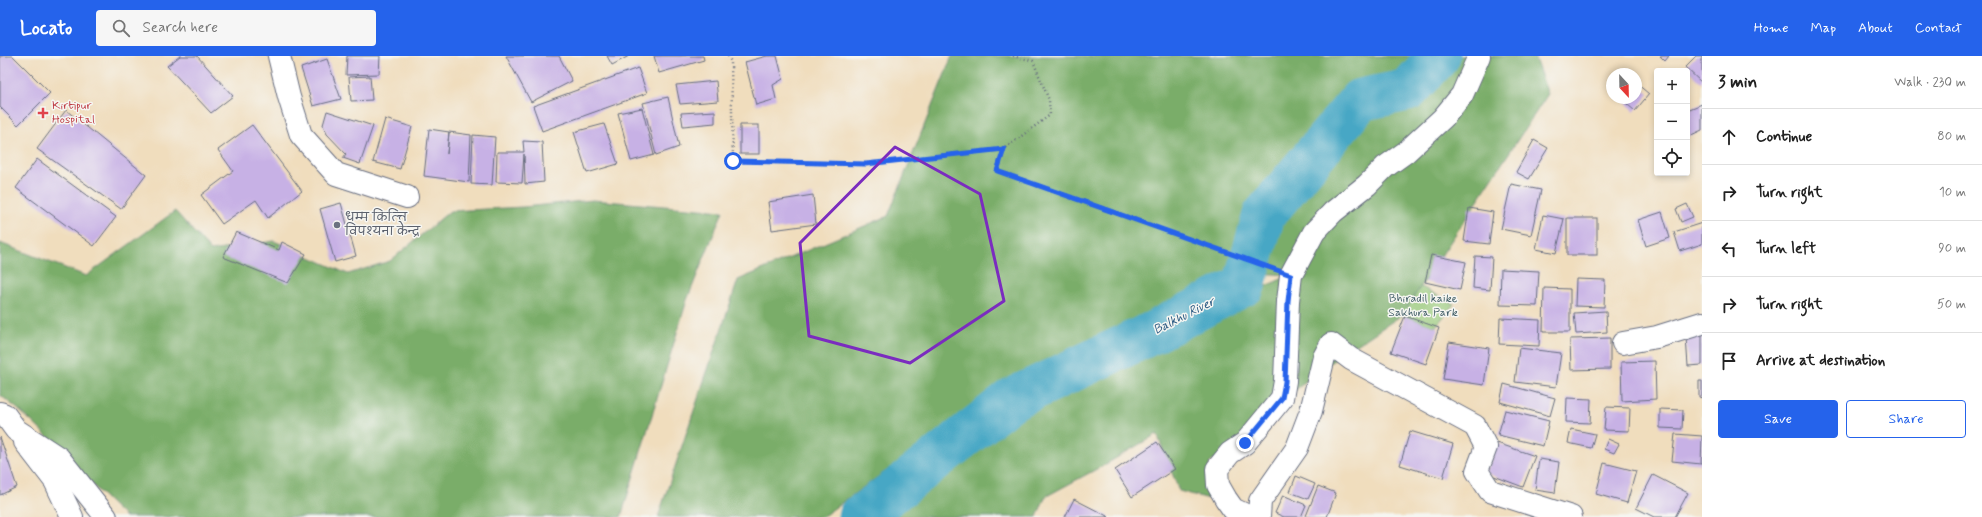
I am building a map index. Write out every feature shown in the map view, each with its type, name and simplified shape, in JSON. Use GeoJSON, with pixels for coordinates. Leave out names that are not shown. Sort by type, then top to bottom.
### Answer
{"type":"FeatureCollection","features":[{"type":"Feature","properties":{"kind":"street"},"geometry":{"type":"LineString","coordinates":[[279,56],[289,97],[301,134],[336,174],[408,197]]}},
{"type":"Feature","properties":{"kind":"street"},"geometry":{"type":"LineString","coordinates":[[1250,517],[1233,509],[1226,499],[1218,485],[1217,469],[1230,454],[1245,443],[1282,398],[1285,382],[1288,301],[1291,275],[1314,232],[1333,212],[1368,185],[1384,167],[1406,152],[1443,118],[1462,95],[1479,56]]}},
{"type":"Feature","properties":{"kind":"street"},"geometry":{"type":"LineString","coordinates":[[1623,343],[1657,337],[1702,323]]}},
{"type":"Feature","properties":{"kind":"street"},"geometry":{"type":"LineString","coordinates":[[1259,517],[1260,501],[1297,448],[1311,411],[1324,357],[1331,344],[1351,359],[1475,426],[1486,447],[1477,471],[1490,490],[1570,517]]}},
{"type":"Feature","properties":{"kind":"street"},"geometry":{"type":"LineString","coordinates":[[0,413],[5,415],[55,481],[72,517]]}},
{"type":"Feature","properties":{"kind":"street"},"geometry":{"type":"LineString","coordinates":[[16,430],[59,458],[106,517]]}},
{"type":"Feature","properties":{"kind":"path"},"geometry":{"type":"LineString","coordinates":[[728,56],[731,62],[733,161],[866,164],[1004,149],[1050,115],[1049,100],[1033,61],[1013,56]]}},
{"type":"Feature","properties":{"kind":"path"},"geometry":{"type":"LineString","coordinates":[[1004,149],[997,171],[1291,275]]}},
{"type":"Feature","properties":{"kind":"highlighted area"},"geometry":{"type":"Polygon","coordinates":[[[895,147],[980,194],[1004,301],[910,363],[809,336],[800,243],[895,147]]]}},
{"type":"Feature","properties":{"kind":"green space"},"geometry":{"type":"Polygon","coordinates":[[[952,56],[1534,56],[1548,94],[1402,315],[1319,370],[1209,464],[1217,501],[1179,491],[1157,434],[1045,497],[1037,517],[867,517],[1021,399],[1290,275],[1235,272],[991,396],[822,517],[658,517],[738,280],[888,216],[952,56]]]}},
{"type":"Feature","properties":{"kind":"green space"},"geometry":{"type":"Polygon","coordinates":[[[593,200],[723,211],[687,300],[621,517],[125,517],[49,438],[17,408],[0,395],[0,243],[86,276],[175,211],[211,251],[274,241],[348,274],[390,261],[450,211],[523,207],[593,200]]]}},
{"type":"Feature","properties":{"kind":"green space","name":"Bhiradil kaike Sakhura Park"},"geometry":{"type":"Polygon","coordinates":[[[1412,282],[1454,304],[1435,327],[1405,316],[1401,313],[1412,282]]]}},
{"type":"Feature","properties":{"kind":"building"},"geometry":{"type":"Polygon","coordinates":[[[0,56],[13,56],[50,93],[18,125],[0,107],[0,56]]]}},
{"type":"Feature","properties":{"kind":"building"},"geometry":{"type":"Polygon","coordinates":[[[180,56],[197,56],[233,96],[211,113],[167,66],[180,56]]]}},
{"type":"Feature","properties":{"kind":"building"},"geometry":{"type":"Polygon","coordinates":[[[347,56],[380,56],[379,74],[346,75],[347,56]]]}},
{"type":"Feature","properties":{"kind":"building"},"geometry":{"type":"Polygon","coordinates":[[[506,56],[559,56],[572,81],[531,102],[506,56]]]}},
{"type":"Feature","properties":{"kind":"building"},"geometry":{"type":"Polygon","coordinates":[[[607,56],[629,56],[612,65],[607,56]]]}},
{"type":"Feature","properties":{"kind":"building"},"geometry":{"type":"Polygon","coordinates":[[[654,56],[703,56],[704,60],[659,73],[654,56]]]}},
{"type":"Feature","properties":{"kind":"building"},"geometry":{"type":"Polygon","coordinates":[[[767,56],[777,56],[783,79],[773,85],[776,99],[756,105],[745,62],[767,56]]]}},
{"type":"Feature","properties":{"kind":"building"},"geometry":{"type":"Polygon","coordinates":[[[1660,56],[1669,56],[1665,61],[1660,56]]]}},
{"type":"Feature","properties":{"kind":"building"},"geometry":{"type":"Polygon","coordinates":[[[1696,56],[1702,56],[1702,83],[1690,72],[1690,68],[1685,67],[1696,56]]]}},
{"type":"Feature","properties":{"kind":"building"},"geometry":{"type":"Polygon","coordinates":[[[327,59],[341,99],[313,106],[301,68],[327,59]]]}},
{"type":"Feature","properties":{"kind":"building"},"geometry":{"type":"Polygon","coordinates":[[[638,68],[647,93],[542,131],[533,106],[638,68]]]}},
{"type":"Feature","properties":{"kind":"building"},"geometry":{"type":"Polygon","coordinates":[[[370,76],[372,100],[351,101],[349,77],[370,76]]]}},
{"type":"Feature","properties":{"kind":"building"},"geometry":{"type":"Polygon","coordinates":[[[716,81],[718,101],[680,104],[676,85],[716,81]]]}},
{"type":"Feature","properties":{"kind":"building"},"geometry":{"type":"Polygon","coordinates":[[[1642,88],[1649,94],[1642,102],[1642,88]]]}},
{"type":"Feature","properties":{"kind":"building"},"geometry":{"type":"Polygon","coordinates":[[[668,97],[679,147],[656,155],[643,103],[668,97]]]}},
{"type":"Feature","properties":{"kind":"building"},"geometry":{"type":"Polygon","coordinates":[[[1627,104],[1641,104],[1635,111],[1627,104]]]}},
{"type":"Feature","properties":{"kind":"building"},"geometry":{"type":"Polygon","coordinates":[[[1702,104],[1702,130],[1690,136],[1690,109],[1702,104]]]}},
{"type":"Feature","properties":{"kind":"building"},"geometry":{"type":"Polygon","coordinates":[[[642,108],[654,155],[631,161],[618,113],[642,108]]]}},
{"type":"Feature","properties":{"kind":"building"},"geometry":{"type":"Polygon","coordinates":[[[66,110],[146,175],[121,209],[37,149],[66,110]]]}},
{"type":"Feature","properties":{"kind":"building"},"geometry":{"type":"Polygon","coordinates":[[[327,111],[373,126],[360,164],[343,158],[346,154],[327,134],[323,125],[327,111]]]}},
{"type":"Feature","properties":{"kind":"building"},"geometry":{"type":"Polygon","coordinates":[[[715,111],[715,123],[683,126],[681,113],[715,111]]]}},
{"type":"Feature","properties":{"kind":"building"},"geometry":{"type":"Polygon","coordinates":[[[385,119],[412,127],[400,169],[373,162],[385,119]]]}},
{"type":"Feature","properties":{"kind":"building"},"geometry":{"type":"Polygon","coordinates":[[[604,124],[618,164],[587,173],[574,132],[604,124]]]}},
{"type":"Feature","properties":{"kind":"building"},"geometry":{"type":"Polygon","coordinates":[[[252,125],[302,191],[268,218],[256,200],[222,224],[201,195],[233,171],[218,150],[252,125]]]}},
{"type":"Feature","properties":{"kind":"building"},"geometry":{"type":"Polygon","coordinates":[[[740,125],[759,125],[759,154],[740,154],[740,125]]]}},
{"type":"Feature","properties":{"kind":"building"},"geometry":{"type":"Polygon","coordinates":[[[429,129],[471,135],[469,182],[424,176],[429,129]]]}},
{"type":"Feature","properties":{"kind":"building"},"geometry":{"type":"Polygon","coordinates":[[[473,135],[495,137],[492,185],[471,184],[473,135]]]}},
{"type":"Feature","properties":{"kind":"building"},"geometry":{"type":"Polygon","coordinates":[[[1534,140],[1548,148],[1529,179],[1516,172],[1534,140]]]}},
{"type":"Feature","properties":{"kind":"building"},"geometry":{"type":"Polygon","coordinates":[[[523,141],[542,142],[544,182],[525,184],[524,154],[522,183],[496,182],[497,152],[524,152],[523,141]]]}},
{"type":"Feature","properties":{"kind":"building"},"geometry":{"type":"Polygon","coordinates":[[[37,159],[116,217],[94,246],[16,188],[37,159]]]}},
{"type":"Feature","properties":{"kind":"building"},"geometry":{"type":"Polygon","coordinates":[[[1511,184],[1541,190],[1531,235],[1501,229],[1511,184]]]}},
{"type":"Feature","properties":{"kind":"building"},"geometry":{"type":"Polygon","coordinates":[[[813,195],[816,224],[772,230],[768,202],[813,195]]]}},
{"type":"Feature","properties":{"kind":"building"},"geometry":{"type":"Polygon","coordinates":[[[341,203],[356,256],[335,262],[320,209],[341,203]]]}},
{"type":"Feature","properties":{"kind":"building"},"geometry":{"type":"Polygon","coordinates":[[[1687,204],[1693,217],[1681,222],[1676,209],[1687,204]]]}},
{"type":"Feature","properties":{"kind":"building"},"geometry":{"type":"Polygon","coordinates":[[[1469,208],[1493,212],[1489,244],[1464,241],[1469,208]]]}},
{"type":"Feature","properties":{"kind":"building"},"geometry":{"type":"Polygon","coordinates":[[[1662,212],[1670,238],[1646,246],[1638,220],[1662,212]]]}},
{"type":"Feature","properties":{"kind":"building"},"geometry":{"type":"Polygon","coordinates":[[[1543,215],[1564,219],[1556,253],[1536,249],[1543,215]]]}},
{"type":"Feature","properties":{"kind":"building"},"geometry":{"type":"Polygon","coordinates":[[[1567,218],[1597,218],[1597,255],[1567,255],[1567,218]]]}},
{"type":"Feature","properties":{"kind":"building"},"geometry":{"type":"Polygon","coordinates":[[[1702,223],[1702,244],[1680,251],[1674,232],[1702,223]]]}},
{"type":"Feature","properties":{"kind":"building"},"geometry":{"type":"Polygon","coordinates":[[[236,232],[279,250],[282,242],[306,254],[288,283],[223,257],[236,232]]]}},
{"type":"Feature","properties":{"kind":"building"},"geometry":{"type":"Polygon","coordinates":[[[1431,255],[1466,262],[1460,290],[1425,282],[1431,255]]]}},
{"type":"Feature","properties":{"kind":"building"},"geometry":{"type":"Polygon","coordinates":[[[1475,256],[1492,257],[1490,290],[1473,288],[1475,256]]]}},
{"type":"Feature","properties":{"kind":"building"},"geometry":{"type":"Polygon","coordinates":[[[1501,269],[1539,271],[1537,306],[1500,305],[1501,269]]]}},
{"type":"Feature","properties":{"kind":"building"},"geometry":{"type":"Polygon","coordinates":[[[1576,279],[1605,280],[1604,307],[1575,306],[1576,279]]]}},
{"type":"Feature","properties":{"kind":"building"},"geometry":{"type":"Polygon","coordinates":[[[1544,288],[1570,289],[1570,332],[1543,332],[1544,288]]]}},
{"type":"Feature","properties":{"kind":"building"},"geometry":{"type":"Polygon","coordinates":[[[1606,311],[1607,332],[1576,334],[1574,313],[1606,311]]]}},
{"type":"Feature","properties":{"kind":"building"},"geometry":{"type":"Polygon","coordinates":[[[1405,316],[1439,328],[1426,364],[1391,352],[1405,316]]]}},
{"type":"Feature","properties":{"kind":"building"},"geometry":{"type":"Polygon","coordinates":[[[1500,318],[1540,320],[1539,346],[1499,344],[1500,318]]]}},
{"type":"Feature","properties":{"kind":"building"},"geometry":{"type":"Polygon","coordinates":[[[1702,335],[1702,365],[1688,366],[1686,337],[1702,335]]]}},
{"type":"Feature","properties":{"kind":"building"},"geometry":{"type":"Polygon","coordinates":[[[1610,338],[1610,369],[1571,370],[1570,339],[1610,338]]]}},
{"type":"Feature","properties":{"kind":"building"},"geometry":{"type":"Polygon","coordinates":[[[1449,342],[1489,348],[1484,385],[1443,379],[1449,342]]]}},
{"type":"Feature","properties":{"kind":"building"},"geometry":{"type":"Polygon","coordinates":[[[1519,348],[1561,353],[1556,387],[1515,382],[1519,348]]]}},
{"type":"Feature","properties":{"kind":"building"},"geometry":{"type":"Polygon","coordinates":[[[1655,361],[1656,399],[1622,401],[1621,362],[1655,361]]]}},
{"type":"Feature","properties":{"kind":"building"},"geometry":{"type":"Polygon","coordinates":[[[1699,381],[1702,381],[1702,398],[1699,397],[1699,381]]]}},
{"type":"Feature","properties":{"kind":"building"},"geometry":{"type":"Polygon","coordinates":[[[1504,384],[1555,398],[1550,416],[1500,402],[1504,384]]]}},
{"type":"Feature","properties":{"kind":"building"},"geometry":{"type":"Polygon","coordinates":[[[1567,398],[1591,399],[1590,423],[1566,422],[1567,398]]]}},
{"type":"Feature","properties":{"kind":"building"},"geometry":{"type":"Polygon","coordinates":[[[1606,407],[1630,408],[1629,431],[1604,430],[1606,407]]]}},
{"type":"Feature","properties":{"kind":"building"},"geometry":{"type":"Polygon","coordinates":[[[1660,409],[1683,410],[1682,429],[1660,428],[1660,409]]]}},
{"type":"Feature","properties":{"kind":"building"},"geometry":{"type":"Polygon","coordinates":[[[1505,410],[1549,421],[1543,446],[1498,435],[1505,410]]]}},
{"type":"Feature","properties":{"kind":"building"},"geometry":{"type":"Polygon","coordinates":[[[1571,429],[1595,434],[1591,448],[1568,443],[1571,429]]]}},
{"type":"Feature","properties":{"kind":"building"},"geometry":{"type":"Polygon","coordinates":[[[1410,431],[1453,444],[1443,478],[1400,465],[1410,431]]]}},
{"type":"Feature","properties":{"kind":"building"},"geometry":{"type":"Polygon","coordinates":[[[1675,434],[1702,436],[1701,464],[1672,461],[1675,434]]]}},
{"type":"Feature","properties":{"kind":"building"},"geometry":{"type":"Polygon","coordinates":[[[0,437],[17,487],[0,495],[0,437]]]}},
{"type":"Feature","properties":{"kind":"building"},"geometry":{"type":"Polygon","coordinates":[[[1608,439],[1619,444],[1614,453],[1604,449],[1608,439]]]}},
{"type":"Feature","properties":{"kind":"building"},"geometry":{"type":"Polygon","coordinates":[[[1157,442],[1175,469],[1132,497],[1115,470],[1157,442]]]}},
{"type":"Feature","properties":{"kind":"building"},"geometry":{"type":"Polygon","coordinates":[[[1497,443],[1535,456],[1523,487],[1486,473],[1497,443]]]}},
{"type":"Feature","properties":{"kind":"building"},"geometry":{"type":"Polygon","coordinates":[[[1539,459],[1559,462],[1555,493],[1535,490],[1539,459]]]}},
{"type":"Feature","properties":{"kind":"building"},"geometry":{"type":"Polygon","coordinates":[[[1604,463],[1636,471],[1627,503],[1596,494],[1604,463]]]}},
{"type":"Feature","properties":{"kind":"building"},"geometry":{"type":"Polygon","coordinates":[[[1653,475],[1688,493],[1675,517],[1654,517],[1636,508],[1653,475]]]}},
{"type":"Feature","properties":{"kind":"building"},"geometry":{"type":"Polygon","coordinates":[[[1296,476],[1315,484],[1308,499],[1290,492],[1296,476]]]}},
{"type":"Feature","properties":{"kind":"building"},"geometry":{"type":"Polygon","coordinates":[[[1318,486],[1336,493],[1327,517],[1307,517],[1306,516],[1318,486]]]}},
{"type":"Feature","properties":{"kind":"building"},"geometry":{"type":"Polygon","coordinates":[[[1283,495],[1306,505],[1301,517],[1284,517],[1275,513],[1283,495]]]}},
{"type":"Feature","properties":{"kind":"building"},"geometry":{"type":"Polygon","coordinates":[[[1074,499],[1109,517],[1065,517],[1074,499]]]}},
{"type":"Feature","properties":{"kind":"waterway","name":"Balkhu River"},"geometry":{"type":"LineString","coordinates":[[859,517],[900,487],[1012,399],[1154,332],[1244,285],[1264,215],[1360,100],[1408,90],[1439,56]]}},
{"type":"Feature","properties":{"kind":"place","name":"Kirtipur Hospital"},"geometry":{"type":"Point","coordinates":[43,113]}},
{"type":"Feature","properties":{"kind":"place","name":"धम्म कित्त्ति विपश्यना केन्द्र"},"geometry":{"type":"Point","coordinates":[337,225]}},
{"type":"Feature","properties":{"kind":"route"},"geometry":{"type":"LineString","coordinates":[[733,161],[866,164],[1004,149],[997,171],[1291,275],[1288,301],[1285,382],[1282,398],[1245,443]]}}]}
